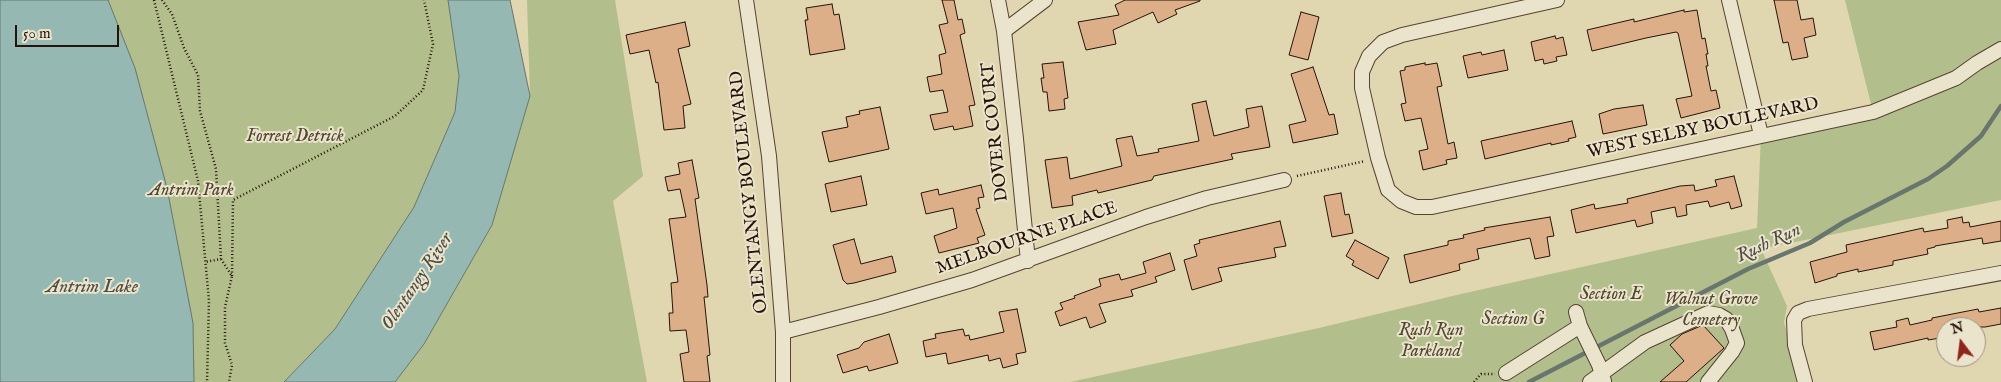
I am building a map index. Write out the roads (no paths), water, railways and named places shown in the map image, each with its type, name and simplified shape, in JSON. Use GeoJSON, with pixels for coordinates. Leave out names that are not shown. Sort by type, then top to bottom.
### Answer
{"type":"FeatureCollection","features":[{"type":"Feature","properties":{"kind":"street","name":"OLENTANGY BOULEVARD"},"geometry":{"type":"LineString","coordinates":[[746,0],[769,156],[783,332],[783,382]]}},
{"type":"Feature","properties":{"kind":"street","name":"DOVER COURT"},"geometry":{"type":"LineString","coordinates":[[998,0],[1004,31],[1028,261]]}},
{"type":"Feature","properties":{"kind":"street"},"geometry":{"type":"LineString","coordinates":[[1004,31],[1045,0]]}},
{"type":"Feature","properties":{"kind":"street","name":"WEST SELBY BOULEVARD"},"geometry":{"type":"LineString","coordinates":[[1557,0],[1402,35],[1383,42],[1369,56],[1362,72],[1362,88],[1378,158],[1388,190],[1401,201],[1416,207],[1432,207],[1873,112],[1956,78],[1977,63],[2001,50]]}},
{"type":"Feature","properties":{"kind":"street"},"geometry":{"type":"LineString","coordinates":[[1731,3],[1761,135]]}},
{"type":"Feature","properties":{"kind":"street","name":"MELBOURNE PLACE"},"geometry":{"type":"LineString","coordinates":[[783,332],[972,280],[1146,217],[1207,198],[1284,180]]}},
{"type":"Feature","properties":{"kind":"street"},"geometry":{"type":"LineString","coordinates":[[1805,382],[1795,346],[1794,320],[1798,313],[1808,309],[2001,273]]}},
{"type":"Feature","properties":{"kind":"street"},"geometry":{"type":"LineString","coordinates":[[1576,312],[1580,326],[1595,358],[1598,379]]}},
{"type":"Feature","properties":{"kind":"street"},"geometry":{"type":"LineString","coordinates":[[1598,379],[1645,342],[1708,313],[1719,315],[1726,319],[1737,343],[1708,382]]}},
{"type":"Feature","properties":{"kind":"street"},"geometry":{"type":"LineString","coordinates":[[1506,373],[1580,326]]}},
{"type":"Feature","properties":{"kind":"water","name":"Antrim Lake"},"geometry":{"type":"Polygon","coordinates":[[[0,0],[108,0],[135,68],[167,188],[193,323],[194,382],[0,382],[0,0]]]}},
{"type":"Feature","properties":{"kind":"water","name":"Olentangy River"},"geometry":{"type":"Polygon","coordinates":[[[448,0],[510,0],[530,96],[492,225],[424,344],[395,382],[284,382],[335,329],[414,207],[455,112],[459,76],[448,0]]]}},
{"type":"Feature","properties":{"kind":"waterway","name":"Rush Run"},"geometry":{"type":"LineString","coordinates":[[1529,382],[1748,269],[1810,243],[1844,222],[1928,179],[1947,166],[1981,136],[2001,106]]}},
{"type":"Feature","properties":{"kind":"park label","name":"Forrest Detrick"},"geometry":{"type":"Point","coordinates":[295,137]}},
{"type":"Feature","properties":{"kind":"park label","name":"Antrim Park"},"geometry":{"type":"Point","coordinates":[191,191]}},
{"type":"Feature","properties":{"kind":"park label","name":"Section E"},"geometry":{"type":"Point","coordinates":[1611,295]}},
{"type":"Feature","properties":{"kind":"park label","name":"Walnut Grove Cemetery"},"geometry":{"type":"Point","coordinates":[1711,310]}},
{"type":"Feature","properties":{"kind":"park label","name":"Section G"},"geometry":{"type":"Point","coordinates":[1513,320]}},
{"type":"Feature","properties":{"kind":"park label","name":"Rush Run Parkland"},"geometry":{"type":"Point","coordinates":[1431,341]}}]}
